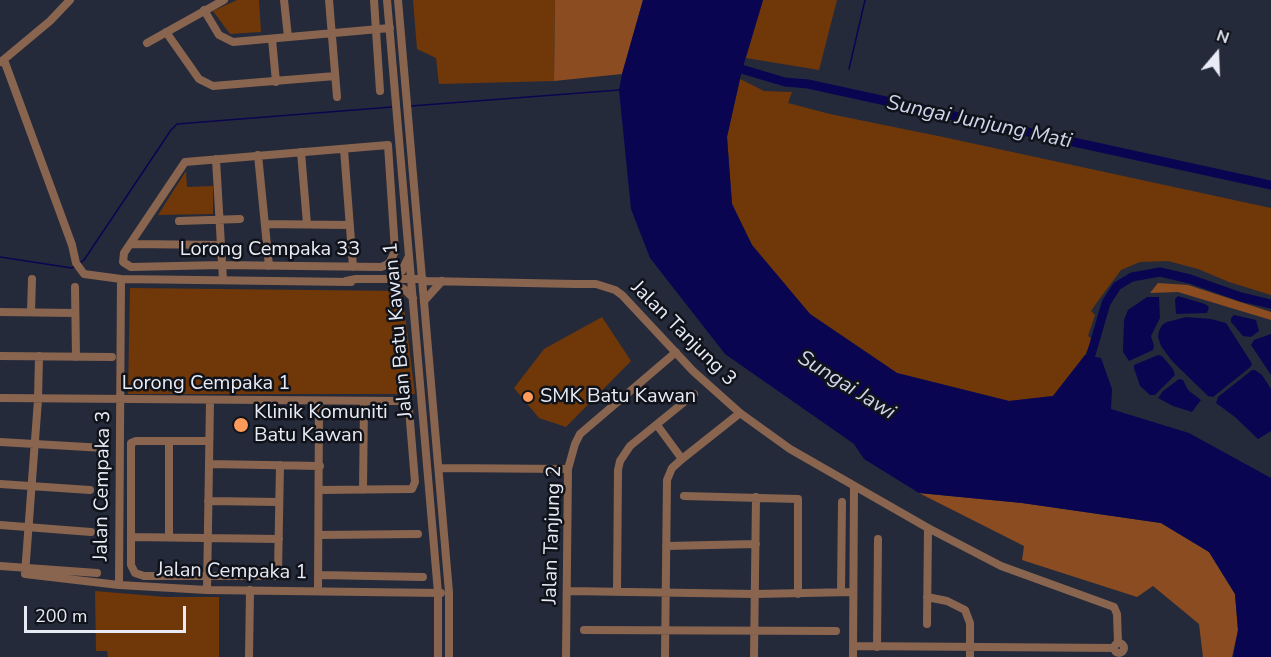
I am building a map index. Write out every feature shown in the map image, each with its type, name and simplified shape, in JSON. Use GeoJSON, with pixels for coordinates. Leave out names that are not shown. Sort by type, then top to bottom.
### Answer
{"type":"FeatureCollection","features":[{"type":"Feature","properties":{"kind":"street"},"geometry":{"type":"LineString","coordinates":[[147,44],[224,0]]}},
{"type":"Feature","properties":{"kind":"street"},"geometry":{"type":"LineString","coordinates":[[284,0],[288,37]]}},
{"type":"Feature","properties":{"kind":"street"},"geometry":{"type":"LineString","coordinates":[[328,0],[337,97]]}},
{"type":"Feature","properties":{"kind":"street"},"geometry":{"type":"LineString","coordinates":[[374,0],[380,91]]}},
{"type":"Feature","properties":{"kind":"street","name":"Jalan Batu Kawan 1"},"geometry":{"type":"LineString","coordinates":[[387,0],[438,593],[438,657]]}},
{"type":"Feature","properties":{"kind":"street","name":"Jalan Batu Kawan 1"},"geometry":{"type":"LineString","coordinates":[[398,0],[449,592],[449,657]]}},
{"type":"Feature","properties":{"kind":"street"},"geometry":{"type":"LineString","coordinates":[[2,62],[50,21],[66,1]]}},
{"type":"Feature","properties":{"kind":"street"},"geometry":{"type":"LineString","coordinates":[[204,10],[219,35],[233,42],[390,28]]}},
{"type":"Feature","properties":{"kind":"street"},"geometry":{"type":"LineString","coordinates":[[166,32],[199,79],[219,87],[335,76]]}},
{"type":"Feature","properties":{"kind":"street"},"geometry":{"type":"LineString","coordinates":[[272,39],[276,82]]}},
{"type":"Feature","properties":{"kind":"street","name":"Jalan Tanjung 3"},"geometry":{"type":"LineString","coordinates":[[2,62],[80,268],[121,279],[440,281],[576,284],[606,287],[622,295],[693,372],[740,413],[790,449],[854,487],[1001,566],[1106,603],[1116,610],[1117,650]]}},
{"type":"Feature","properties":{"kind":"street","name":"Lorong Cempaka 33"},"geometry":{"type":"LineString","coordinates":[[131,244],[122,258],[123,262],[131,267],[381,267],[390,262],[396,251],[391,213],[388,145],[344,148]]}},
{"type":"Feature","properties":{"kind":"street"},"geometry":{"type":"LineString","coordinates":[[131,244],[182,163],[344,148],[352,267]]}},
{"type":"Feature","properties":{"kind":"street"},"geometry":{"type":"LineString","coordinates":[[301,152],[308,224]]}},
{"type":"Feature","properties":{"kind":"street"},"geometry":{"type":"LineString","coordinates":[[258,155],[269,266]]}},
{"type":"Feature","properties":{"kind":"street"},"geometry":{"type":"LineString","coordinates":[[216,159],[223,280]]}},
{"type":"Feature","properties":{"kind":"street"},"geometry":{"type":"LineString","coordinates":[[179,222],[240,219]]}},
{"type":"Feature","properties":{"kind":"street"},"geometry":{"type":"LineString","coordinates":[[265,224],[350,225]]}},
{"type":"Feature","properties":{"kind":"street"},"geometry":{"type":"LineString","coordinates":[[131,244],[221,245]]}},
{"type":"Feature","properties":{"kind":"street"},"geometry":{"type":"LineString","coordinates":[[409,255],[402,271],[391,281],[413,298]]}},
{"type":"Feature","properties":{"kind":"street"},"geometry":{"type":"LineString","coordinates":[[421,269],[440,281],[424,301]]}},
{"type":"Feature","properties":{"kind":"street"},"geometry":{"type":"LineString","coordinates":[[32,279],[32,312]]}},
{"type":"Feature","properties":{"kind":"street","name":"Jalan Cempaka 3"},"geometry":{"type":"LineString","coordinates":[[118,585],[121,279]]}},
{"type":"Feature","properties":{"kind":"street"},"geometry":{"type":"LineString","coordinates":[[75,287],[76,357]]}},
{"type":"Feature","properties":{"kind":"street"},"geometry":{"type":"LineString","coordinates":[[0,312],[75,313]]}},
{"type":"Feature","properties":{"kind":"street","name":"Jalan Tanjung 2"},"geometry":{"type":"LineString","coordinates":[[566,657],[568,469],[575,444],[580,434],[676,352]]}},
{"type":"Feature","properties":{"kind":"street"},"geometry":{"type":"LineString","coordinates":[[0,356],[112,357]]}},
{"type":"Feature","properties":{"kind":"street"},"geometry":{"type":"LineString","coordinates":[[25,571],[38,400],[39,356]]}},
{"type":"Feature","properties":{"kind":"street"},"geometry":{"type":"LineString","coordinates":[[617,591],[618,470],[624,453],[694,394]]}},
{"type":"Feature","properties":{"kind":"street","name":"Lorong Cempaka 1"},"geometry":{"type":"LineString","coordinates":[[0,398],[403,402],[409,409]]}},
{"type":"Feature","properties":{"kind":"street"},"geometry":{"type":"LineString","coordinates":[[207,590],[210,401]]}},
{"type":"Feature","properties":{"kind":"street"},"geometry":{"type":"LineString","coordinates":[[318,590],[319,402]]}},
{"type":"Feature","properties":{"kind":"street"},"geometry":{"type":"LineString","coordinates":[[320,490],[363,490],[364,402]]}},
{"type":"Feature","properties":{"kind":"street","name":"Jalan Batu Kawan 1"},"geometry":{"type":"LineString","coordinates":[[363,490],[410,490],[414,488],[409,409]]}},
{"type":"Feature","properties":{"kind":"street"},"geometry":{"type":"LineString","coordinates":[[665,657],[667,480],[672,468],[740,413]]}},
{"type":"Feature","properties":{"kind":"street"},"geometry":{"type":"LineString","coordinates":[[657,425],[682,459]]}},
{"type":"Feature","properties":{"kind":"street"},"geometry":{"type":"LineString","coordinates":[[209,441],[136,441],[130,446],[131,537],[279,539],[280,465]]}},
{"type":"Feature","properties":{"kind":"street"},"geometry":{"type":"LineString","coordinates":[[169,441],[169,537]]}},
{"type":"Feature","properties":{"kind":"street"},"geometry":{"type":"LineString","coordinates":[[0,442],[104,448]]}},
{"type":"Feature","properties":{"kind":"street"},"geometry":{"type":"LineString","coordinates":[[209,464],[320,466]]}},
{"type":"Feature","properties":{"kind":"street"},"geometry":{"type":"LineString","coordinates":[[439,468],[568,469]]}},
{"type":"Feature","properties":{"kind":"street"},"geometry":{"type":"LineString","coordinates":[[0,484],[90,490]]}},
{"type":"Feature","properties":{"kind":"street"},"geometry":{"type":"LineString","coordinates":[[852,657],[854,487]]}},
{"type":"Feature","properties":{"kind":"street"},"geometry":{"type":"LineString","coordinates":[[684,496],[795,498],[800,502],[798,594]]}},
{"type":"Feature","properties":{"kind":"street"},"geometry":{"type":"LineString","coordinates":[[754,657],[756,497]]}},
{"type":"Feature","properties":{"kind":"street"},"geometry":{"type":"LineString","coordinates":[[208,501],[279,502]]}},
{"type":"Feature","properties":{"kind":"street"},"geometry":{"type":"LineString","coordinates":[[841,592],[842,502]]}},
{"type":"Feature","properties":{"kind":"street"},"geometry":{"type":"LineString","coordinates":[[0,525],[91,532]]}},
{"type":"Feature","properties":{"kind":"street"},"geometry":{"type":"LineString","coordinates":[[927,624],[928,528]]}},
{"type":"Feature","properties":{"kind":"street"},"geometry":{"type":"LineString","coordinates":[[319,535],[418,534]]}},
{"type":"Feature","properties":{"kind":"street","name":"Jalan Cempaka 1"},"geometry":{"type":"LineString","coordinates":[[131,537],[131,565],[135,573],[144,576],[270,578],[276,576],[278,572],[279,539]]}},
{"type":"Feature","properties":{"kind":"street"},"geometry":{"type":"LineString","coordinates":[[876,647],[878,539]]}},
{"type":"Feature","properties":{"kind":"street"},"geometry":{"type":"LineString","coordinates":[[666,546],[756,544]]}},
{"type":"Feature","properties":{"kind":"street"},"geometry":{"type":"LineString","coordinates":[[0,566],[25,571],[97,573]]}},
{"type":"Feature","properties":{"kind":"street","name":"Jalan Cempaka 1"},"geometry":{"type":"LineString","coordinates":[[25,571],[118,585],[207,590],[449,592]]}},
{"type":"Feature","properties":{"kind":"street"},"geometry":{"type":"LineString","coordinates":[[319,575],[423,577]]}},
{"type":"Feature","properties":{"kind":"street"},"geometry":{"type":"LineString","coordinates":[[249,657],[250,590]]}},
{"type":"Feature","properties":{"kind":"street"},"geometry":{"type":"LineString","coordinates":[[567,591],[755,594],[853,592]]}},
{"type":"Feature","properties":{"kind":"street"},"geometry":{"type":"LineString","coordinates":[[927,597],[947,601],[965,610],[970,623],[970,653]]}},
{"type":"Feature","properties":{"kind":"street"},"geometry":{"type":"LineString","coordinates":[[584,630],[836,631]]}},
{"type":"Feature","properties":{"kind":"street"},"geometry":{"type":"LineString","coordinates":[[853,646],[970,653],[1117,650]]}},
{"type":"Feature","properties":{"kind":"shaded area"},"geometry":{"type":"Polygon","coordinates":[[[237,0],[259,0],[261,32],[230,34],[213,11],[237,0]]]}},
{"type":"Feature","properties":{"kind":"shaded area"},"geometry":{"type":"Polygon","coordinates":[[[413,0],[555,0],[554,81],[439,84],[436,58],[417,49],[413,0]]]}},
{"type":"Feature","properties":{"kind":"shaded area"},"geometry":{"type":"Polygon","coordinates":[[[555,0],[643,0],[622,74],[554,81],[555,0]]]}},
{"type":"Feature","properties":{"kind":"shaded area"},"geometry":{"type":"Polygon","coordinates":[[[763,0],[837,0],[819,70],[746,58],[763,0]]]}},
{"type":"Feature","properties":{"kind":"shaded area"},"geometry":{"type":"Polygon","coordinates":[[[740,79],[764,91],[792,92],[788,103],[830,114],[1271,208],[1271,295],[1229,282],[1198,269],[1168,261],[1140,262],[1121,270],[1091,311],[1095,315],[1088,336],[1092,339],[1085,355],[1053,396],[1009,401],[897,373],[810,314],[752,245],[732,204],[727,137],[740,79]]]}},
{"type":"Feature","properties":{"kind":"shaded area"},"geometry":{"type":"Polygon","coordinates":[[[186,171],[187,187],[213,186],[213,214],[158,215],[186,171]]]}},
{"type":"Feature","properties":{"kind":"shaded area"},"geometry":{"type":"Polygon","coordinates":[[[1158,283],[1188,285],[1271,312],[1271,320],[1178,292],[1150,293],[1158,283]]]}},
{"type":"Feature","properties":{"kind":"shaded area"},"geometry":{"type":"Polygon","coordinates":[[[130,288],[402,291],[415,394],[128,394],[130,288]]]}},
{"type":"Feature","properties":{"kind":"shaded area"},"geometry":{"type":"Polygon","coordinates":[[[602,317],[631,361],[566,427],[539,418],[514,388],[544,349],[602,317]]]}},
{"type":"Feature","properties":{"kind":"shaded area"},"geometry":{"type":"Polygon","coordinates":[[[919,493],[1022,503],[1161,523],[1209,552],[1235,594],[1238,630],[1232,657],[1203,657],[1199,624],[1153,586],[1137,597],[1022,560],[1024,546],[919,493]]]}},
{"type":"Feature","properties":{"kind":"shaded area"},"geometry":{"type":"Polygon","coordinates":[[[95,591],[166,597],[219,597],[219,657],[108,657],[107,651],[96,651],[95,591]]]}},
{"type":"Feature","properties":{"kind":"water","name":"Sungai Jawi"},"geometry":{"type":"Polygon","coordinates":[[[643,0],[763,0],[742,70],[727,137],[732,204],[752,245],[810,314],[897,373],[1009,401],[1053,396],[1085,355],[1101,358],[1112,389],[1111,409],[1189,433],[1271,478],[1271,657],[1233,657],[1238,630],[1235,594],[1209,552],[1161,523],[1022,503],[919,493],[864,459],[854,444],[725,354],[650,258],[631,209],[619,90],[643,0]]]}},
{"type":"Feature","properties":{"kind":"water"},"geometry":{"type":"Polygon","coordinates":[[[1178,296],[1205,304],[1209,307],[1207,313],[1176,314],[1175,299],[1178,296]]]}},
{"type":"Feature","properties":{"kind":"water"},"geometry":{"type":"Polygon","coordinates":[[[1147,297],[1159,297],[1160,318],[1151,336],[1153,350],[1129,361],[1123,352],[1124,320],[1128,310],[1147,297]]]}},
{"type":"Feature","properties":{"kind":"water"},"geometry":{"type":"Polygon","coordinates":[[[1234,315],[1256,320],[1259,331],[1251,337],[1243,336],[1231,322],[1234,315]]]}},
{"type":"Feature","properties":{"kind":"water"},"geometry":{"type":"Polygon","coordinates":[[[1186,317],[1226,323],[1251,362],[1252,365],[1248,369],[1213,397],[1208,396],[1172,361],[1161,346],[1158,337],[1162,325],[1186,317]]]}},
{"type":"Feature","properties":{"kind":"water"},"geometry":{"type":"Polygon","coordinates":[[[1271,334],[1271,375],[1251,345],[1254,340],[1271,334]]]}},
{"type":"Feature","properties":{"kind":"water"},"geometry":{"type":"Polygon","coordinates":[[[1158,355],[1162,356],[1175,375],[1155,395],[1150,395],[1140,386],[1134,365],[1158,355]]]}},
{"type":"Feature","properties":{"kind":"water"},"geometry":{"type":"Polygon","coordinates":[[[1252,370],[1262,375],[1271,389],[1271,431],[1258,439],[1216,403],[1218,397],[1252,370]]]}},
{"type":"Feature","properties":{"kind":"water"},"geometry":{"type":"Polygon","coordinates":[[[1179,379],[1183,380],[1188,390],[1201,400],[1192,412],[1158,398],[1163,391],[1179,379]]]}},
{"type":"Feature","properties":{"kind":"waterway"},"geometry":{"type":"LineString","coordinates":[[849,69],[865,0]]}},
{"type":"Feature","properties":{"kind":"waterway","name":"Sungai Junjung Mati"},"geometry":{"type":"LineString","coordinates":[[731,66],[785,82],[808,84],[1271,185]]}},
{"type":"Feature","properties":{"kind":"waterway"},"geometry":{"type":"LineString","coordinates":[[411,106],[619,90]]}},
{"type":"Feature","properties":{"kind":"waterway"},"geometry":{"type":"LineString","coordinates":[[80,263],[177,124],[392,107]]}},
{"type":"Feature","properties":{"kind":"waterway"},"geometry":{"type":"LineString","coordinates":[[0,257],[72,268],[76,265]]}},
{"type":"Feature","properties":{"kind":"waterway"},"geometry":{"type":"LineString","coordinates":[[1088,365],[1106,303],[1117,286],[1132,277],[1160,272],[1271,304]]}},
{"type":"Feature","properties":{"kind":"place","name":"SMK Batu Kawan"},"geometry":{"type":"Point","coordinates":[528,397]}},
{"type":"Feature","properties":{"kind":"place","name":"Klinik Komuniti Batu Kawan"},"geometry":{"type":"Point","coordinates":[241,425]}}]}
